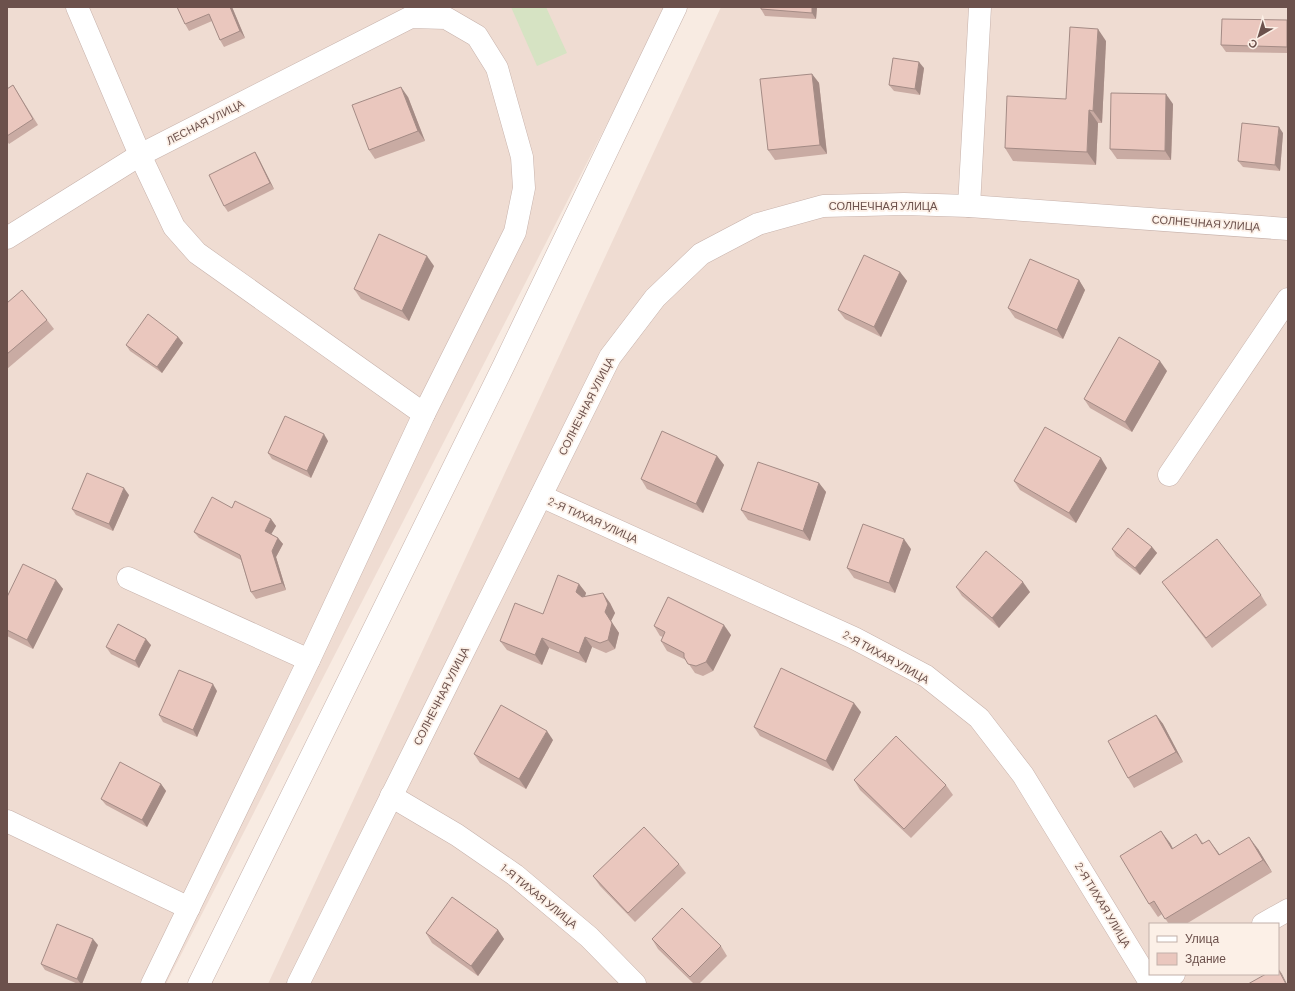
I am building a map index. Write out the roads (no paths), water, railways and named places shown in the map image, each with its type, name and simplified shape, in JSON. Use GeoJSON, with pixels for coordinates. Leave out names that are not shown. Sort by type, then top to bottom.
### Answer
{"type":"FeatureCollection","features":[{"type":"Feature","properties":{"kind":"street"},"geometry":{"type":"LineString","coordinates":[[77,7],[140,155],[174,227],[197,253],[424,414],[308,660],[152,984]]}},
{"type":"Feature","properties":{"kind":"street"},"geometry":{"type":"LineString","coordinates":[[199,984],[501,372],[676,7]]}},
{"type":"Feature","properties":{"kind":"street"},"geometry":{"type":"LineString","coordinates":[[969,206],[980,7]]}},
{"type":"Feature","properties":{"kind":"street","name":"ЛЕСНАЯ УЛИЦА"},"geometry":{"type":"LineString","coordinates":[[7,238],[140,155],[411,17],[446,18],[477,36],[497,68],[522,158],[524,188],[515,232],[424,414]]}},
{"type":"Feature","properties":{"kind":"street","name":"СОЛНЕЧНАЯ УЛИЦА"},"geometry":{"type":"LineString","coordinates":[[298,984],[610,357],[655,298],[701,254],[758,224],[823,206],[904,204],[969,206],[1288,229]]}},
{"type":"Feature","properties":{"kind":"street"},"geometry":{"type":"LineString","coordinates":[[1169,475],[1288,299]]}},
{"type":"Feature","properties":{"kind":"street","name":"2-Я ТИХАЯ УЛИЦА"},"geometry":{"type":"LineString","coordinates":[[542,496],[854,638],[926,676],[979,718],[1023,775],[1151,984]]}},
{"type":"Feature","properties":{"kind":"street"},"geometry":{"type":"LineString","coordinates":[[128,578],[308,660]]}},
{"type":"Feature","properties":{"kind":"street","name":"1-Я ТИХАЯ УЛИЦА"},"geometry":{"type":"LineString","coordinates":[[391,796],[457,835],[515,874],[589,937],[635,984]]}},
{"type":"Feature","properties":{"kind":"street"},"geometry":{"type":"LineString","coordinates":[[7,821],[189,908]]}},
{"type":"Feature","properties":{"kind":"street"},"geometry":{"type":"LineString","coordinates":[[1265,923],[1288,910]]}},
{"type":"Feature","properties":{"kind":"street"},"geometry":{"type":"LineString","coordinates":[[1156,984],[1172,975]]}}]}
